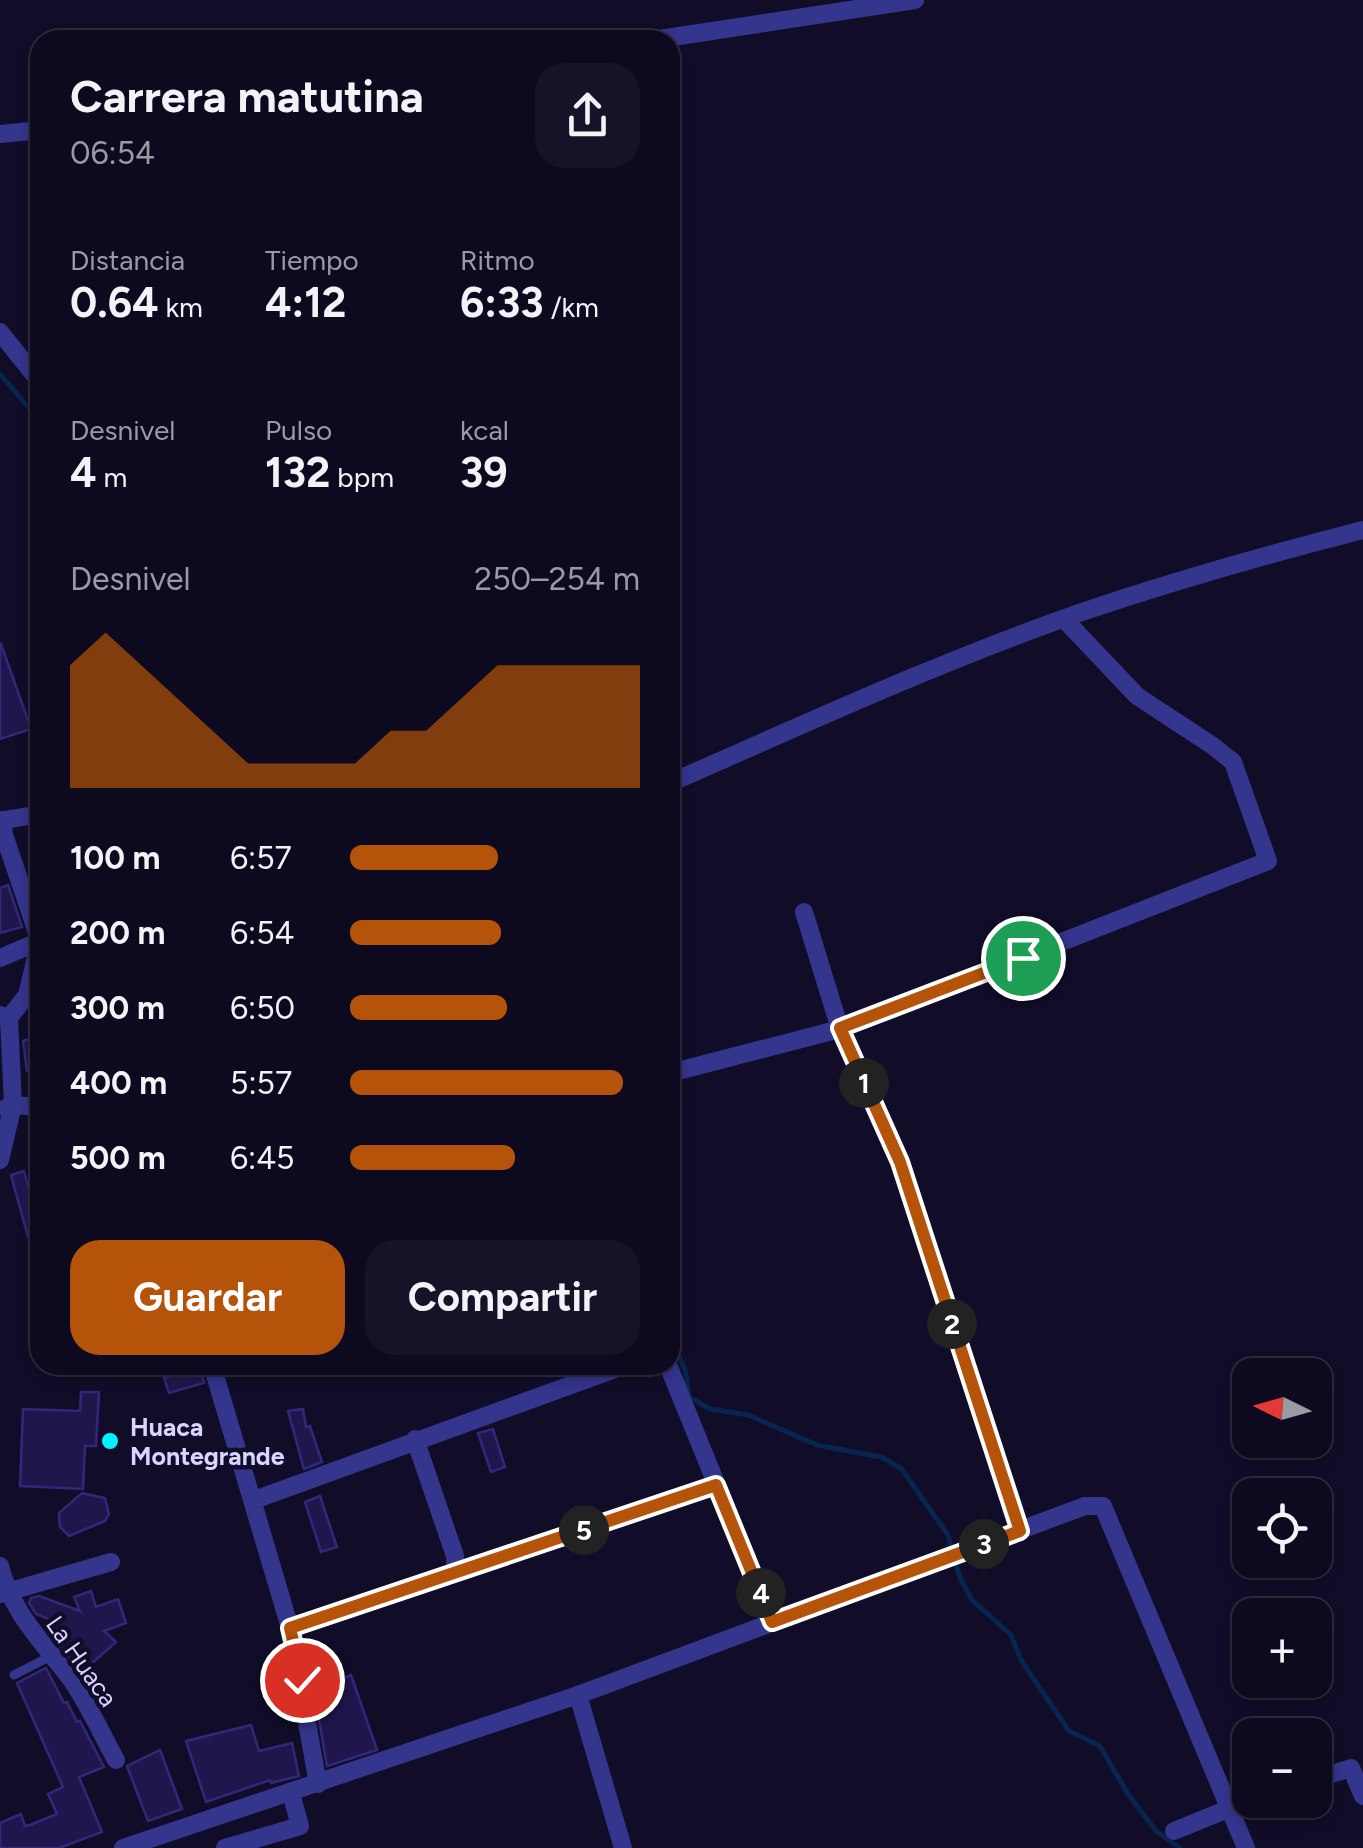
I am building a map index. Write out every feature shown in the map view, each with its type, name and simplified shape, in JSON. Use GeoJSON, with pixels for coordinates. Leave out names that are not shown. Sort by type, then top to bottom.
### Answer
{"type":"FeatureCollection","features":[{"type":"Feature","properties":{"kind":"street"},"geometry":{"type":"LineString","coordinates":[[680,36],[915,0]]}},
{"type":"Feature","properties":{"kind":"street"},"geometry":{"type":"LineString","coordinates":[[0,134],[30,131]]}},
{"type":"Feature","properties":{"kind":"street"},"geometry":{"type":"LineString","coordinates":[[0,332],[30,370]]}},
{"type":"Feature","properties":{"kind":"street"},"geometry":{"type":"LineString","coordinates":[[680,779],[906,680],[1064,620],[1222,566],[1363,530]]}},
{"type":"Feature","properties":{"kind":"street"},"geometry":{"type":"LineString","coordinates":[[680,1070],[840,1028],[1268,861],[1233,762],[1136,696],[1064,620]]}},
{"type":"Feature","properties":{"kind":"street"},"geometry":{"type":"LineString","coordinates":[[30,816],[1,820],[30,912]]}},
{"type":"Feature","properties":{"kind":"street"},"geometry":{"type":"LineString","coordinates":[[804,912],[840,1028],[900,1162],[1020,1531]]}},
{"type":"Feature","properties":{"kind":"street"},"geometry":{"type":"LineString","coordinates":[[0,958],[30,945]]}},
{"type":"Feature","properties":{"kind":"street"},"geometry":{"type":"LineString","coordinates":[[0,1160],[6,1108],[4,1016],[27,995],[30,983]]}},
{"type":"Feature","properties":{"kind":"street"},"geometry":{"type":"LineString","coordinates":[[215,1375],[290,1628],[318,1784]]}},
{"type":"Feature","properties":{"kind":"street"},"geometry":{"type":"LineString","coordinates":[[254,1500],[598,1375]]}},
{"type":"Feature","properties":{"kind":"street"},"geometry":{"type":"LineString","coordinates":[[672,1375],[772,1622]]}},
{"type":"Feature","properties":{"kind":"street"},"geometry":{"type":"LineString","coordinates":[[414,1440],[455,1556],[456,1573]]}},
{"type":"Feature","properties":{"kind":"street"},"geometry":{"type":"LineString","coordinates":[[290,1628],[716,1485]]}},
{"type":"Feature","properties":{"kind":"street"},"geometry":{"type":"LineString","coordinates":[[122,1848],[578,1695],[1085,1506],[1103,1506],[1246,1848]]}},
{"type":"Feature","properties":{"kind":"street"},"geometry":{"type":"LineString","coordinates":[[3,1592],[112,1562]]}},
{"type":"Feature","properties":{"kind":"street","name":"La Huaca"},"geometry":{"type":"LineString","coordinates":[[0,1566],[3,1592],[79,1692],[116,1760]]}},
{"type":"Feature","properties":{"kind":"street"},"geometry":{"type":"LineString","coordinates":[[578,1695],[623,1848]]}},
{"type":"Feature","properties":{"kind":"street"},"geometry":{"type":"LineString","coordinates":[[1332,1774],[1351,1768],[1363,1796]]}},
{"type":"Feature","properties":{"kind":"street"},"geometry":{"type":"LineString","coordinates":[[225,1848],[300,1826],[290,1793]]}},
{"type":"Feature","properties":{"kind":"street"},"geometry":{"type":"LineString","coordinates":[[1174,1831],[1232,1805]]}},
{"type":"Feature","properties":{"kind":"lane"},"geometry":{"type":"LineString","coordinates":[[14,1675],[51,1656]]}},
{"type":"Feature","properties":{"kind":"building"},"geometry":{"type":"Polygon","coordinates":[[[0,645],[30,729],[0,739],[0,645]]]}},
{"type":"Feature","properties":{"kind":"building"},"geometry":{"type":"Polygon","coordinates":[[[8,885],[22,927],[0,933],[0,888],[8,885]]]}},
{"type":"Feature","properties":{"kind":"building"},"geometry":{"type":"Polygon","coordinates":[[[30,1039],[27,1071],[23,1041],[30,1039]]]}},
{"type":"Feature","properties":{"kind":"building"},"geometry":{"type":"Polygon","coordinates":[[[24,1171],[30,1193],[28,1237],[11,1175],[24,1171]]]}},
{"type":"Feature","properties":{"kind":"building"},"geometry":{"type":"Polygon","coordinates":[[[202,1375],[204,1383],[169,1393],[164,1378],[202,1375]]]}},
{"type":"Feature","properties":{"kind":"building"},"geometry":{"type":"Polygon","coordinates":[[[81,1392],[99,1392],[96,1446],[85,1446],[83,1489],[20,1486],[23,1409],[80,1411],[81,1392]]]}},
{"type":"Feature","properties":{"kind":"building"},"geometry":{"type":"Polygon","coordinates":[[[303,1409],[306,1427],[310,1426],[322,1462],[304,1469],[288,1411],[303,1409]]]}},
{"type":"Feature","properties":{"kind":"building"},"geometry":{"type":"Polygon","coordinates":[[[493,1429],[505,1467],[491,1472],[478,1433],[493,1429]]]}},
{"type":"Feature","properties":{"kind":"building"},"geometry":{"type":"Polygon","coordinates":[[[82,1493],[105,1498],[109,1514],[105,1521],[69,1536],[60,1527],[59,1513],[82,1493]]]}},
{"type":"Feature","properties":{"kind":"building"},"geometry":{"type":"Polygon","coordinates":[[[320,1496],[337,1547],[321,1552],[305,1502],[320,1496]]]}},
{"type":"Feature","properties":{"kind":"building"},"geometry":{"type":"Polygon","coordinates":[[[91,1591],[96,1607],[118,1599],[126,1623],[104,1631],[116,1642],[81,1673],[46,1627],[51,1620],[36,1614],[29,1603],[39,1596],[80,1611],[74,1597],[91,1591]]]}},
{"type":"Feature","properties":{"kind":"building"},"geometry":{"type":"Polygon","coordinates":[[[46,1668],[104,1767],[79,1777],[102,1832],[59,1848],[0,1848],[0,1823],[21,1814],[25,1826],[57,1814],[48,1794],[63,1787],[17,1683],[46,1668]]]}},
{"type":"Feature","properties":{"kind":"building"},"geometry":{"type":"Polygon","coordinates":[[[351,1675],[377,1750],[327,1766],[314,1691],[351,1675]]]}},
{"type":"Feature","properties":{"kind":"building"},"geometry":{"type":"Polygon","coordinates":[[[251,1725],[259,1751],[292,1743],[299,1776],[271,1783],[270,1780],[206,1802],[186,1741],[251,1725]]]}},
{"type":"Feature","properties":{"kind":"building"},"geometry":{"type":"Polygon","coordinates":[[[160,1750],[182,1809],[148,1821],[127,1766],[160,1750]]]}},
{"type":"Feature","properties":{"kind":"waterway"},"geometry":{"type":"LineString","coordinates":[[0,374],[30,409]]}},
{"type":"Feature","properties":{"kind":"waterway"},"geometry":{"type":"LineString","coordinates":[[680,1359],[689,1397],[710,1409],[748,1415],[817,1445],[881,1457],[901,1468],[948,1535],[960,1578],[972,1600],[1011,1635],[1021,1660],[1069,1731],[1100,1746],[1128,1794],[1156,1831],[1180,1848]]}},
{"type":"Feature","properties":{"kind":"place","name":"Huaca Montegrande"},"geometry":{"type":"Point","coordinates":[110,1441]}},
{"type":"Feature","properties":{"kind":"route"},"geometry":{"type":"LineString","coordinates":[[302,1680],[290,1628],[716,1485],[772,1622],[1020,1531],[900,1162],[840,1028],[1023,958]]}}]}
